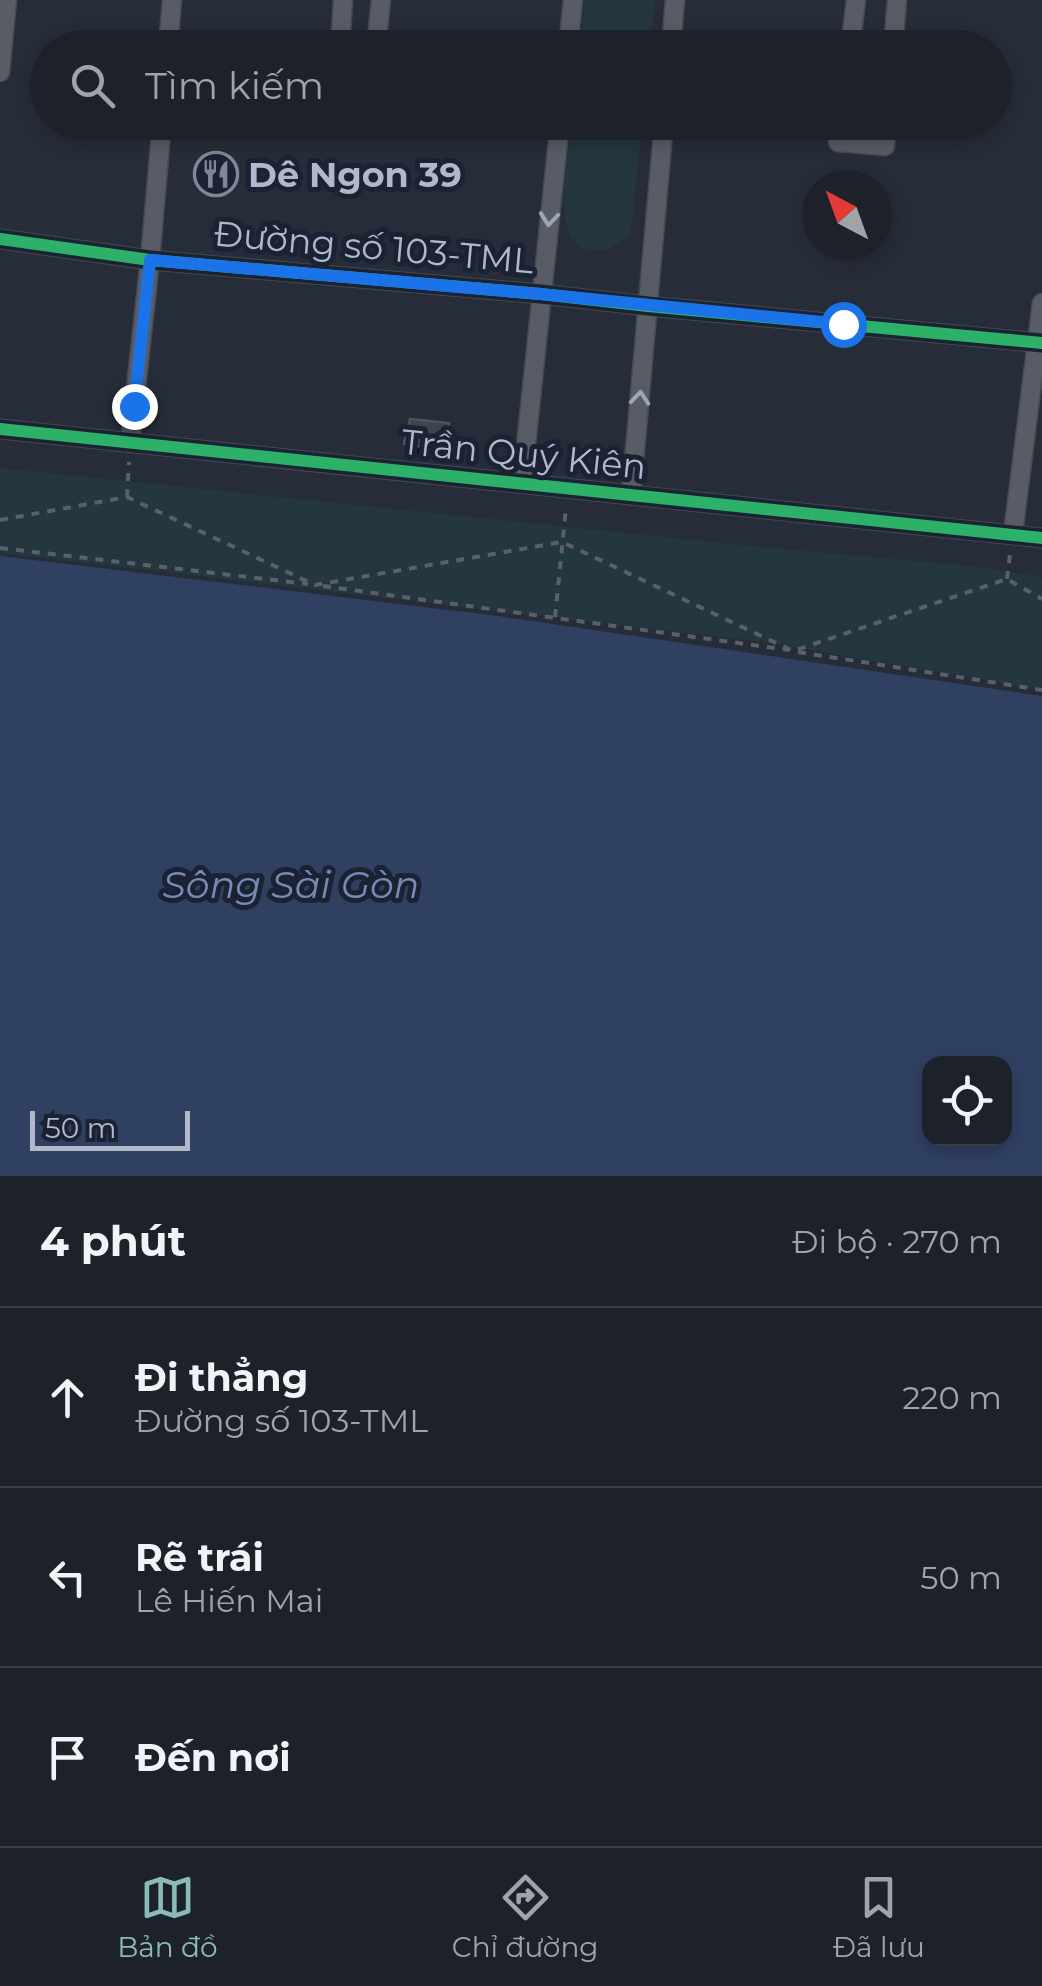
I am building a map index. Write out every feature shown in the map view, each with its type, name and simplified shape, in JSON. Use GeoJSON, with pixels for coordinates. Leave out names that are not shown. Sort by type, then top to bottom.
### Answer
{"type":"FeatureCollection","features":[{"type":"Feature","properties":{"kind":"street"},"geometry":{"type":"LineString","coordinates":[[0,71],[7,0]]}},
{"type":"Feature","properties":{"kind":"street"},"geometry":{"type":"LineString","coordinates":[[170,30],[172,0]]}},
{"type":"Feature","properties":{"kind":"street"},"geometry":{"type":"LineString","coordinates":[[341,30],[343,0]]}},
{"type":"Feature","properties":{"kind":"street"},"geometry":{"type":"LineString","coordinates":[[378,30],[381,0]]}},
{"type":"Feature","properties":{"kind":"street"},"geometry":{"type":"LineString","coordinates":[[570,30],[573,0]]}},
{"type":"Feature","properties":{"kind":"street"},"geometry":{"type":"LineString","coordinates":[[672,30],[675,0]]}},
{"type":"Feature","properties":{"kind":"street"},"geometry":{"type":"LineString","coordinates":[[852,30],[856,0]]}},
{"type":"Feature","properties":{"kind":"street"},"geometry":{"type":"LineString","coordinates":[[894,30],[897,0]]}},
{"type":"Feature","properties":{"kind":"street"},"geometry":{"type":"LineString","coordinates":[[130,443],[160,140]]}},
{"type":"Feature","properties":{"kind":"street"},"geometry":{"type":"LineString","coordinates":[[522,484],[558,140]]}},
{"type":"Feature","properties":{"kind":"street"},"geometry":{"type":"LineString","coordinates":[[632,495],[662,140]]}},
{"type":"Feature","properties":{"kind":"street"},"geometry":{"type":"LineString","coordinates":[[838,140],[885,146],[886,140]]}},
{"type":"Feature","properties":{"kind":"street","name":"Đường số 103-TML"},"geometry":{"type":"LineString","coordinates":[[0,239],[150,260],[1040,342]]}},
{"type":"Feature","properties":{"kind":"street"},"geometry":{"type":"LineString","coordinates":[[1014,534],[1042,303]]}},
{"type":"Feature","properties":{"kind":"street","name":"Trần Quý Kiên"},"geometry":{"type":"LineString","coordinates":[[0,430],[1042,538]]}},
{"type":"Feature","properties":{"kind":"path"},"geometry":{"type":"LineString","coordinates":[[128,497],[130,443]]}},
{"type":"Feature","properties":{"kind":"path"},"geometry":{"type":"LineString","coordinates":[[554,618],[568,488]]}},
{"type":"Feature","properties":{"kind":"path"},"geometry":{"type":"LineString","coordinates":[[0,520],[128,497],[315,585],[562,542],[792,651],[1006,580],[1042,600]]}},
{"type":"Feature","properties":{"kind":"path"},"geometry":{"type":"LineString","coordinates":[[1006,580],[1014,534]]}},
{"type":"Feature","properties":{"kind":"path"},"geometry":{"type":"LineString","coordinates":[[0,548],[315,585],[1042,690]]}},
{"type":"Feature","properties":{"kind":"shaded area"},"geometry":{"type":"Polygon","coordinates":[[[585,0],[655,0],[652,30],[582,30],[585,0]]]}},
{"type":"Feature","properties":{"kind":"shaded area"},"geometry":{"type":"Polygon","coordinates":[[[570,140],[640,140],[631,230],[625,239],[605,251],[581,247],[567,225],[564,189],[570,140]]]}},
{"type":"Feature","properties":{"kind":"shaded area"},"geometry":{"type":"Polygon","coordinates":[[[0,468],[971,566],[1042,577],[1042,690],[764,642],[0,553],[0,468]]]}},
{"type":"Feature","properties":{"kind":"water","name":"Sông Sài Gòn"},"geometry":{"type":"Polygon","coordinates":[[[0,556],[498,616],[1042,696],[1042,1176],[0,1176],[0,556]]]}},
{"type":"Feature","properties":{"kind":"building"},"geometry":{"type":"Polygon","coordinates":[[[410,419],[449,423],[446,450],[404,444],[410,419]]]}},
{"type":"Feature","properties":{"kind":"cycle path"},"geometry":{"type":"LineString","coordinates":[[0,239],[150,260],[1042,343]]}},
{"type":"Feature","properties":{"kind":"cycle path"},"geometry":{"type":"LineString","coordinates":[[0,429],[1042,538]]}},
{"type":"Feature","properties":{"kind":"place","name":"Dê Ngon 39"},"geometry":{"type":"Point","coordinates":[216,174]}},
{"type":"Feature","properties":{"kind":"route"},"geometry":{"type":"LineString","coordinates":[[134,406],[150,260],[843,324]]}}]}
